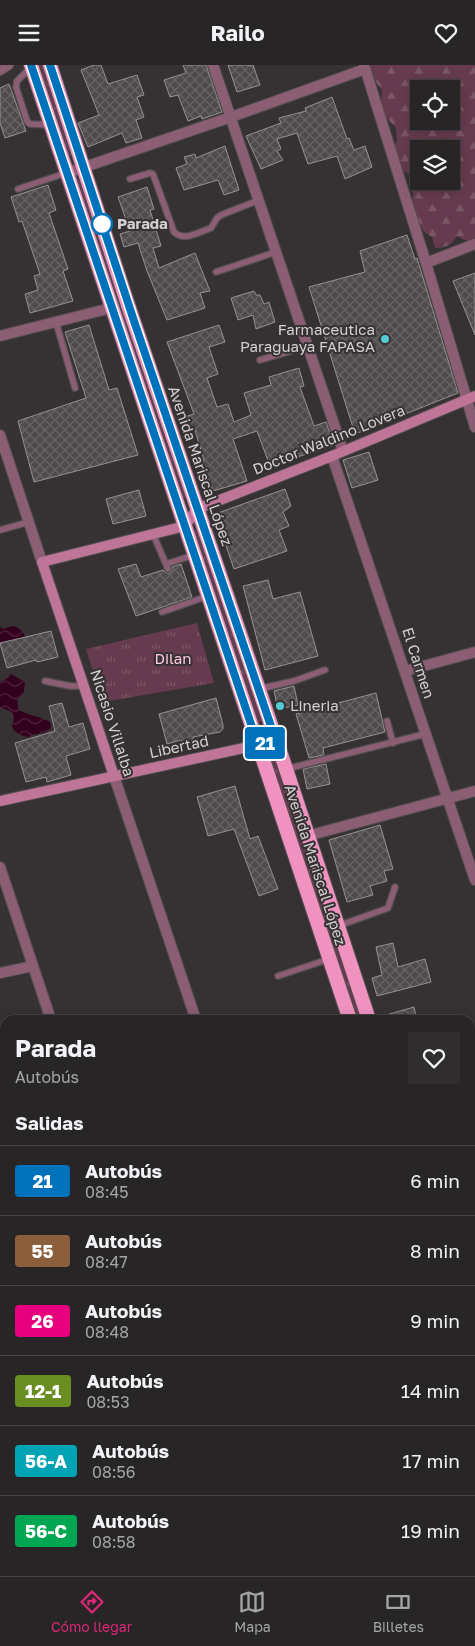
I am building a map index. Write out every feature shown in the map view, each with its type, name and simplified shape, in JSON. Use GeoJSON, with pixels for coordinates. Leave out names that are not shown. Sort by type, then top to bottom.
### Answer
{"type":"FeatureCollection","features":[{"type":"Feature","properties":{"kind":"highway","name":"Avenida Mariscal López"},"geometry":{"type":"LineString","coordinates":[[50,65],[196,511],[259,689],[367,1015]]}},
{"type":"Feature","properties":{"kind":"highway","name":"Avenida Mariscal López"},"geometry":{"type":"LineString","coordinates":[[31,66],[348,1015]]}},
{"type":"Feature","properties":{"kind":"main road","name":"Doctor Waldino Lovera"},"geometry":{"type":"LineString","coordinates":[[196,511],[471,398]]}},
{"type":"Feature","properties":{"kind":"main road"},"geometry":{"type":"LineString","coordinates":[[42,562],[185,526],[196,511]]}},
{"type":"Feature","properties":{"kind":"main road","name":"Nicasio Villalba"},"geometry":{"type":"LineString","coordinates":[[42,562],[114,776]]}},
{"type":"Feature","properties":{"kind":"main road","name":"Libertad"},"geometry":{"type":"LineString","coordinates":[[0,801],[276,741]]}},
{"type":"Feature","properties":{"kind":"street"},"geometry":{"type":"LineString","coordinates":[[0,70],[8,65]]}},
{"type":"Feature","properties":{"kind":"street"},"geometry":{"type":"LineString","coordinates":[[213,65],[343,451]]}},
{"type":"Feature","properties":{"kind":"street"},"geometry":{"type":"LineString","coordinates":[[67,173],[231,117],[365,67],[426,263],[471,398],[475,427]]}},
{"type":"Feature","properties":{"kind":"street"},"geometry":{"type":"LineString","coordinates":[[426,263],[475,244]]}},
{"type":"Feature","properties":{"kind":"street"},"geometry":{"type":"LineString","coordinates":[[0,336],[112,308]]}},
{"type":"Feature","properties":{"kind":"street","name":"Nicasio Villalba"},"geometry":{"type":"LineString","coordinates":[[0,435],[42,562]]}},
{"type":"Feature","properties":{"kind":"street","name":"El Carmen"},"geometry":{"type":"LineString","coordinates":[[332,456],[475,880]]}},
{"type":"Feature","properties":{"kind":"street"},"geometry":{"type":"LineString","coordinates":[[405,671],[475,651]]}},
{"type":"Feature","properties":{"kind":"street","name":"Nicasio Villalba"},"geometry":{"type":"LineString","coordinates":[[114,776],[194,1015]]}},
{"type":"Feature","properties":{"kind":"street"},"geometry":{"type":"LineString","coordinates":[[307,836],[475,791]]}},
{"type":"Feature","properties":{"kind":"street"},"geometry":{"type":"LineString","coordinates":[[0,867],[50,1015]]}},
{"type":"Feature","properties":{"kind":"street"},"geometry":{"type":"LineString","coordinates":[[0,973],[33,966]]}},
{"type":"Feature","properties":{"kind":"lane"},"geometry":{"type":"LineString","coordinates":[[31,66],[17,81],[16,87],[27,121],[30,124],[50,125]]}},
{"type":"Feature","properties":{"kind":"lane"},"geometry":{"type":"LineString","coordinates":[[18,189],[67,173]]}},
{"type":"Feature","properties":{"kind":"lane"},"geometry":{"type":"LineString","coordinates":[[130,179],[150,173],[153,174],[174,232],[178,236],[184,237],[211,228],[221,215],[259,201]]}},
{"type":"Feature","properties":{"kind":"lane"},"geometry":{"type":"LineString","coordinates":[[216,273],[276,251]]}},
{"type":"Feature","properties":{"kind":"lane"},"geometry":{"type":"LineString","coordinates":[[56,322],[75,388]]}},
{"type":"Feature","properties":{"kind":"lane"},"geometry":{"type":"LineString","coordinates":[[260,360],[308,346]]}},
{"type":"Feature","properties":{"kind":"lane"},"geometry":{"type":"LineString","coordinates":[[0,530],[29,522]]}},
{"type":"Feature","properties":{"kind":"lane"},"geometry":{"type":"LineString","coordinates":[[153,534],[167,566],[194,555]]}},
{"type":"Feature","properties":{"kind":"lane"},"geometry":{"type":"LineString","coordinates":[[162,612],[182,603],[208,597]]}},
{"type":"Feature","properties":{"kind":"lane"},"geometry":{"type":"LineString","coordinates":[[259,689],[294,681],[325,669]]}},
{"type":"Feature","properties":{"kind":"lane"},"geometry":{"type":"LineString","coordinates":[[45,681],[70,686],[83,686]]}},
{"type":"Feature","properties":{"kind":"lane"},"geometry":{"type":"LineString","coordinates":[[387,721],[393,743]]}},
{"type":"Feature","properties":{"kind":"lane"},"geometry":{"type":"LineString","coordinates":[[286,769],[425,734]]}},
{"type":"Feature","properties":{"kind":"lane"},"geometry":{"type":"LineString","coordinates":[[338,927],[388,908],[395,887]]}},
{"type":"Feature","properties":{"kind":"lane"},"geometry":{"type":"LineString","coordinates":[[278,976],[329,959]]}},
{"type":"Feature","properties":{"kind":"green space"},"geometry":{"type":"Polygon","coordinates":[[[37,65],[43,65],[72,153],[71,156],[67,155],[37,65]]]}},
{"type":"Feature","properties":{"kind":"green space"},"geometry":{"type":"Polygon","coordinates":[[[366,65],[475,65],[475,240],[472,242],[457,236],[448,245],[435,248],[432,237],[424,232],[408,207],[413,197],[412,190],[460,190],[460,140],[410,140],[410,175],[395,165],[392,153],[397,140],[396,128],[384,115],[381,105],[382,90],[365,69],[366,65]]]}},
{"type":"Feature","properties":{"kind":"green space"},"geometry":{"type":"Polygon","coordinates":[[[79,178],[119,298],[116,298],[76,180],[79,178]]]}},
{"type":"Feature","properties":{"kind":"green space"},"geometry":{"type":"Polygon","coordinates":[[[124,314],[187,497],[183,498],[122,315],[124,314]]]}},
{"type":"Feature","properties":{"kind":"green space"},"geometry":{"type":"Polygon","coordinates":[[[194,531],[199,531],[262,720],[259,723],[257,722],[194,531]]]}},
{"type":"Feature","properties":{"kind":"green space","name":"Dilan"},"geometry":{"type":"Polygon","coordinates":[[[197,623],[214,683],[103,702],[86,649],[197,623]]]}},
{"type":"Feature","properties":{"kind":"green space"},"geometry":{"type":"Polygon","coordinates":[[[272,760],[275,761],[360,1015],[356,1015],[270,762],[272,760]]]}},
{"type":"Feature","properties":{"kind":"water"},"geometry":{"type":"Polygon","coordinates":[[[13,626],[23,632],[28,644],[10,650],[0,643],[0,627],[3,629],[13,626]]]}},
{"type":"Feature","properties":{"kind":"water"},"geometry":{"type":"Polygon","coordinates":[[[11,674],[25,682],[24,692],[17,700],[19,710],[50,722],[51,727],[46,732],[29,737],[19,734],[12,727],[14,717],[12,712],[0,707],[0,682],[11,674]]]}},
{"type":"Feature","properties":{"kind":"building"},"geometry":{"type":"Polygon","coordinates":[[[94,65],[101,65],[108,84],[137,75],[144,95],[137,97],[144,117],[136,120],[142,138],[126,143],[122,133],[88,147],[78,123],[99,115],[81,70],[94,65]]]}},
{"type":"Feature","properties":{"kind":"building"},"geometry":{"type":"Polygon","coordinates":[[[183,65],[206,65],[222,112],[202,119],[201,116],[188,121],[178,95],[170,97],[164,80],[186,73],[183,65]]]}},
{"type":"Feature","properties":{"kind":"building"},"geometry":{"type":"Polygon","coordinates":[[[228,65],[253,65],[260,85],[237,92],[228,65]]]}},
{"type":"Feature","properties":{"kind":"building"},"geometry":{"type":"Polygon","coordinates":[[[9,84],[26,131],[5,138],[0,123],[0,88],[9,84]]]}},
{"type":"Feature","properties":{"kind":"building"},"geometry":{"type":"Polygon","coordinates":[[[332,97],[347,139],[349,138],[354,150],[365,146],[372,167],[345,179],[337,156],[308,164],[297,133],[277,139],[281,149],[277,151],[283,160],[261,169],[246,136],[281,123],[279,118],[306,111],[305,108],[332,97]]]}},
{"type":"Feature","properties":{"kind":"building"},"geometry":{"type":"Polygon","coordinates":[[[225,146],[239,190],[224,195],[218,180],[184,190],[176,168],[187,164],[184,157],[195,154],[196,158],[225,146]]]}},
{"type":"Feature","properties":{"kind":"building"},"geometry":{"type":"Polygon","coordinates":[[[48,185],[56,210],[49,213],[68,269],[63,271],[73,301],[30,313],[25,294],[38,290],[34,276],[40,274],[22,221],[19,222],[11,197],[48,185]]]}},
{"type":"Feature","properties":{"kind":"building"},"geometry":{"type":"Polygon","coordinates":[[[147,187],[154,209],[150,210],[161,246],[153,248],[159,268],[195,253],[210,291],[200,293],[205,308],[167,320],[138,243],[124,247],[120,234],[130,231],[118,197],[147,187]]]}},
{"type":"Feature","properties":{"kind":"building","name":"Farmaceutica Paraguaya FAPASA"},"geometry":{"type":"Polygon","coordinates":[[[407,235],[415,259],[417,258],[458,393],[355,434],[309,287],[365,272],[360,251],[407,235]]]}},
{"type":"Feature","properties":{"kind":"building"},"geometry":{"type":"Polygon","coordinates":[[[475,273],[475,335],[453,281],[475,273]]]}},
{"type":"Feature","properties":{"kind":"building"},"geometry":{"type":"Polygon","coordinates":[[[254,291],[256,295],[260,295],[264,304],[269,302],[275,322],[256,329],[253,315],[238,320],[231,298],[254,291]]]}},
{"type":"Feature","properties":{"kind":"building"},"geometry":{"type":"Polygon","coordinates":[[[89,325],[109,390],[117,388],[138,455],[34,482],[18,421],[86,398],[65,332],[89,325]]]}},
{"type":"Feature","properties":{"kind":"building"},"geometry":{"type":"Polygon","coordinates":[[[219,325],[225,342],[209,347],[218,374],[207,378],[217,407],[228,404],[234,422],[251,415],[244,393],[271,385],[269,377],[299,368],[304,386],[300,387],[314,426],[326,422],[334,445],[270,466],[257,431],[233,439],[247,481],[213,491],[201,461],[204,460],[194,427],[191,428],[187,416],[194,414],[167,342],[219,325]]]}},
{"type":"Feature","properties":{"kind":"building"},"geometry":{"type":"Polygon","coordinates":[[[369,452],[378,480],[352,488],[343,460],[369,452]]]}},
{"type":"Feature","properties":{"kind":"building"},"geometry":{"type":"Polygon","coordinates":[[[285,489],[291,506],[283,512],[289,526],[279,530],[287,551],[234,569],[215,514],[285,489]]]}},
{"type":"Feature","properties":{"kind":"building"},"geometry":{"type":"Polygon","coordinates":[[[139,490],[146,516],[113,524],[106,499],[139,490]]]}},
{"type":"Feature","properties":{"kind":"building"},"geometry":{"type":"Polygon","coordinates":[[[136,564],[141,577],[163,570],[169,573],[172,571],[172,567],[181,564],[192,597],[136,616],[118,569],[136,564]]]}},
{"type":"Feature","properties":{"kind":"building"},"geometry":{"type":"Polygon","coordinates":[[[268,580],[273,599],[300,592],[318,656],[265,670],[243,586],[268,580]]]}},
{"type":"Feature","properties":{"kind":"building"},"geometry":{"type":"Polygon","coordinates":[[[51,631],[58,657],[37,662],[36,660],[7,668],[0,643],[51,631]]]}},
{"type":"Feature","properties":{"kind":"building"},"geometry":{"type":"Polygon","coordinates":[[[294,686],[298,705],[278,709],[274,691],[294,686]]]}},
{"type":"Feature","properties":{"kind":"building"},"geometry":{"type":"Polygon","coordinates":[[[376,693],[385,732],[323,748],[324,755],[309,758],[296,714],[376,693]]]}},
{"type":"Feature","properties":{"kind":"building"},"geometry":{"type":"Polygon","coordinates":[[[216,698],[223,725],[223,729],[220,732],[193,737],[193,740],[183,742],[181,740],[167,744],[159,714],[216,698]]]}},
{"type":"Feature","properties":{"kind":"building"},"geometry":{"type":"Polygon","coordinates":[[[62,703],[69,727],[83,723],[90,749],[66,756],[71,775],[47,782],[46,777],[26,782],[15,743],[55,731],[49,706],[62,703]]]}},
{"type":"Feature","properties":{"kind":"building"},"geometry":{"type":"Polygon","coordinates":[[[326,764],[330,784],[307,789],[303,769],[326,764]]]}},
{"type":"Feature","properties":{"kind":"building"},"geometry":{"type":"Polygon","coordinates":[[[235,786],[250,839],[258,836],[278,889],[259,896],[234,829],[208,836],[197,797],[235,786]]]}},
{"type":"Feature","properties":{"kind":"building"},"geometry":{"type":"Polygon","coordinates":[[[380,825],[393,869],[384,871],[387,881],[370,886],[373,895],[347,902],[329,840],[380,825]]]}},
{"type":"Feature","properties":{"kind":"building"},"geometry":{"type":"Polygon","coordinates":[[[393,943],[398,967],[425,959],[431,982],[377,996],[372,978],[382,975],[376,947],[393,943]]]}},
{"type":"Feature","properties":{"kind":"building"},"geometry":{"type":"Polygon","coordinates":[[[414,1007],[416,1015],[386,1015],[414,1007]]]}},
{"type":"Feature","properties":{"kind":"bus line","name":"21"},"geometry":{"type":"LineString","coordinates":[[31,65],[258,745],[276,741],[134,321],[50,65]]}},
{"type":"Feature","properties":{"kind":"place","name":"Parada"},"geometry":{"type":"Point","coordinates":[102,224]}},
{"type":"Feature","properties":{"kind":"place","name":"Farmaceutica Paraguaya FAPASA"},"geometry":{"type":"Point","coordinates":[385,339]}},
{"type":"Feature","properties":{"kind":"place","name":"Lineria"},"geometry":{"type":"Point","coordinates":[280,706]}}]}
